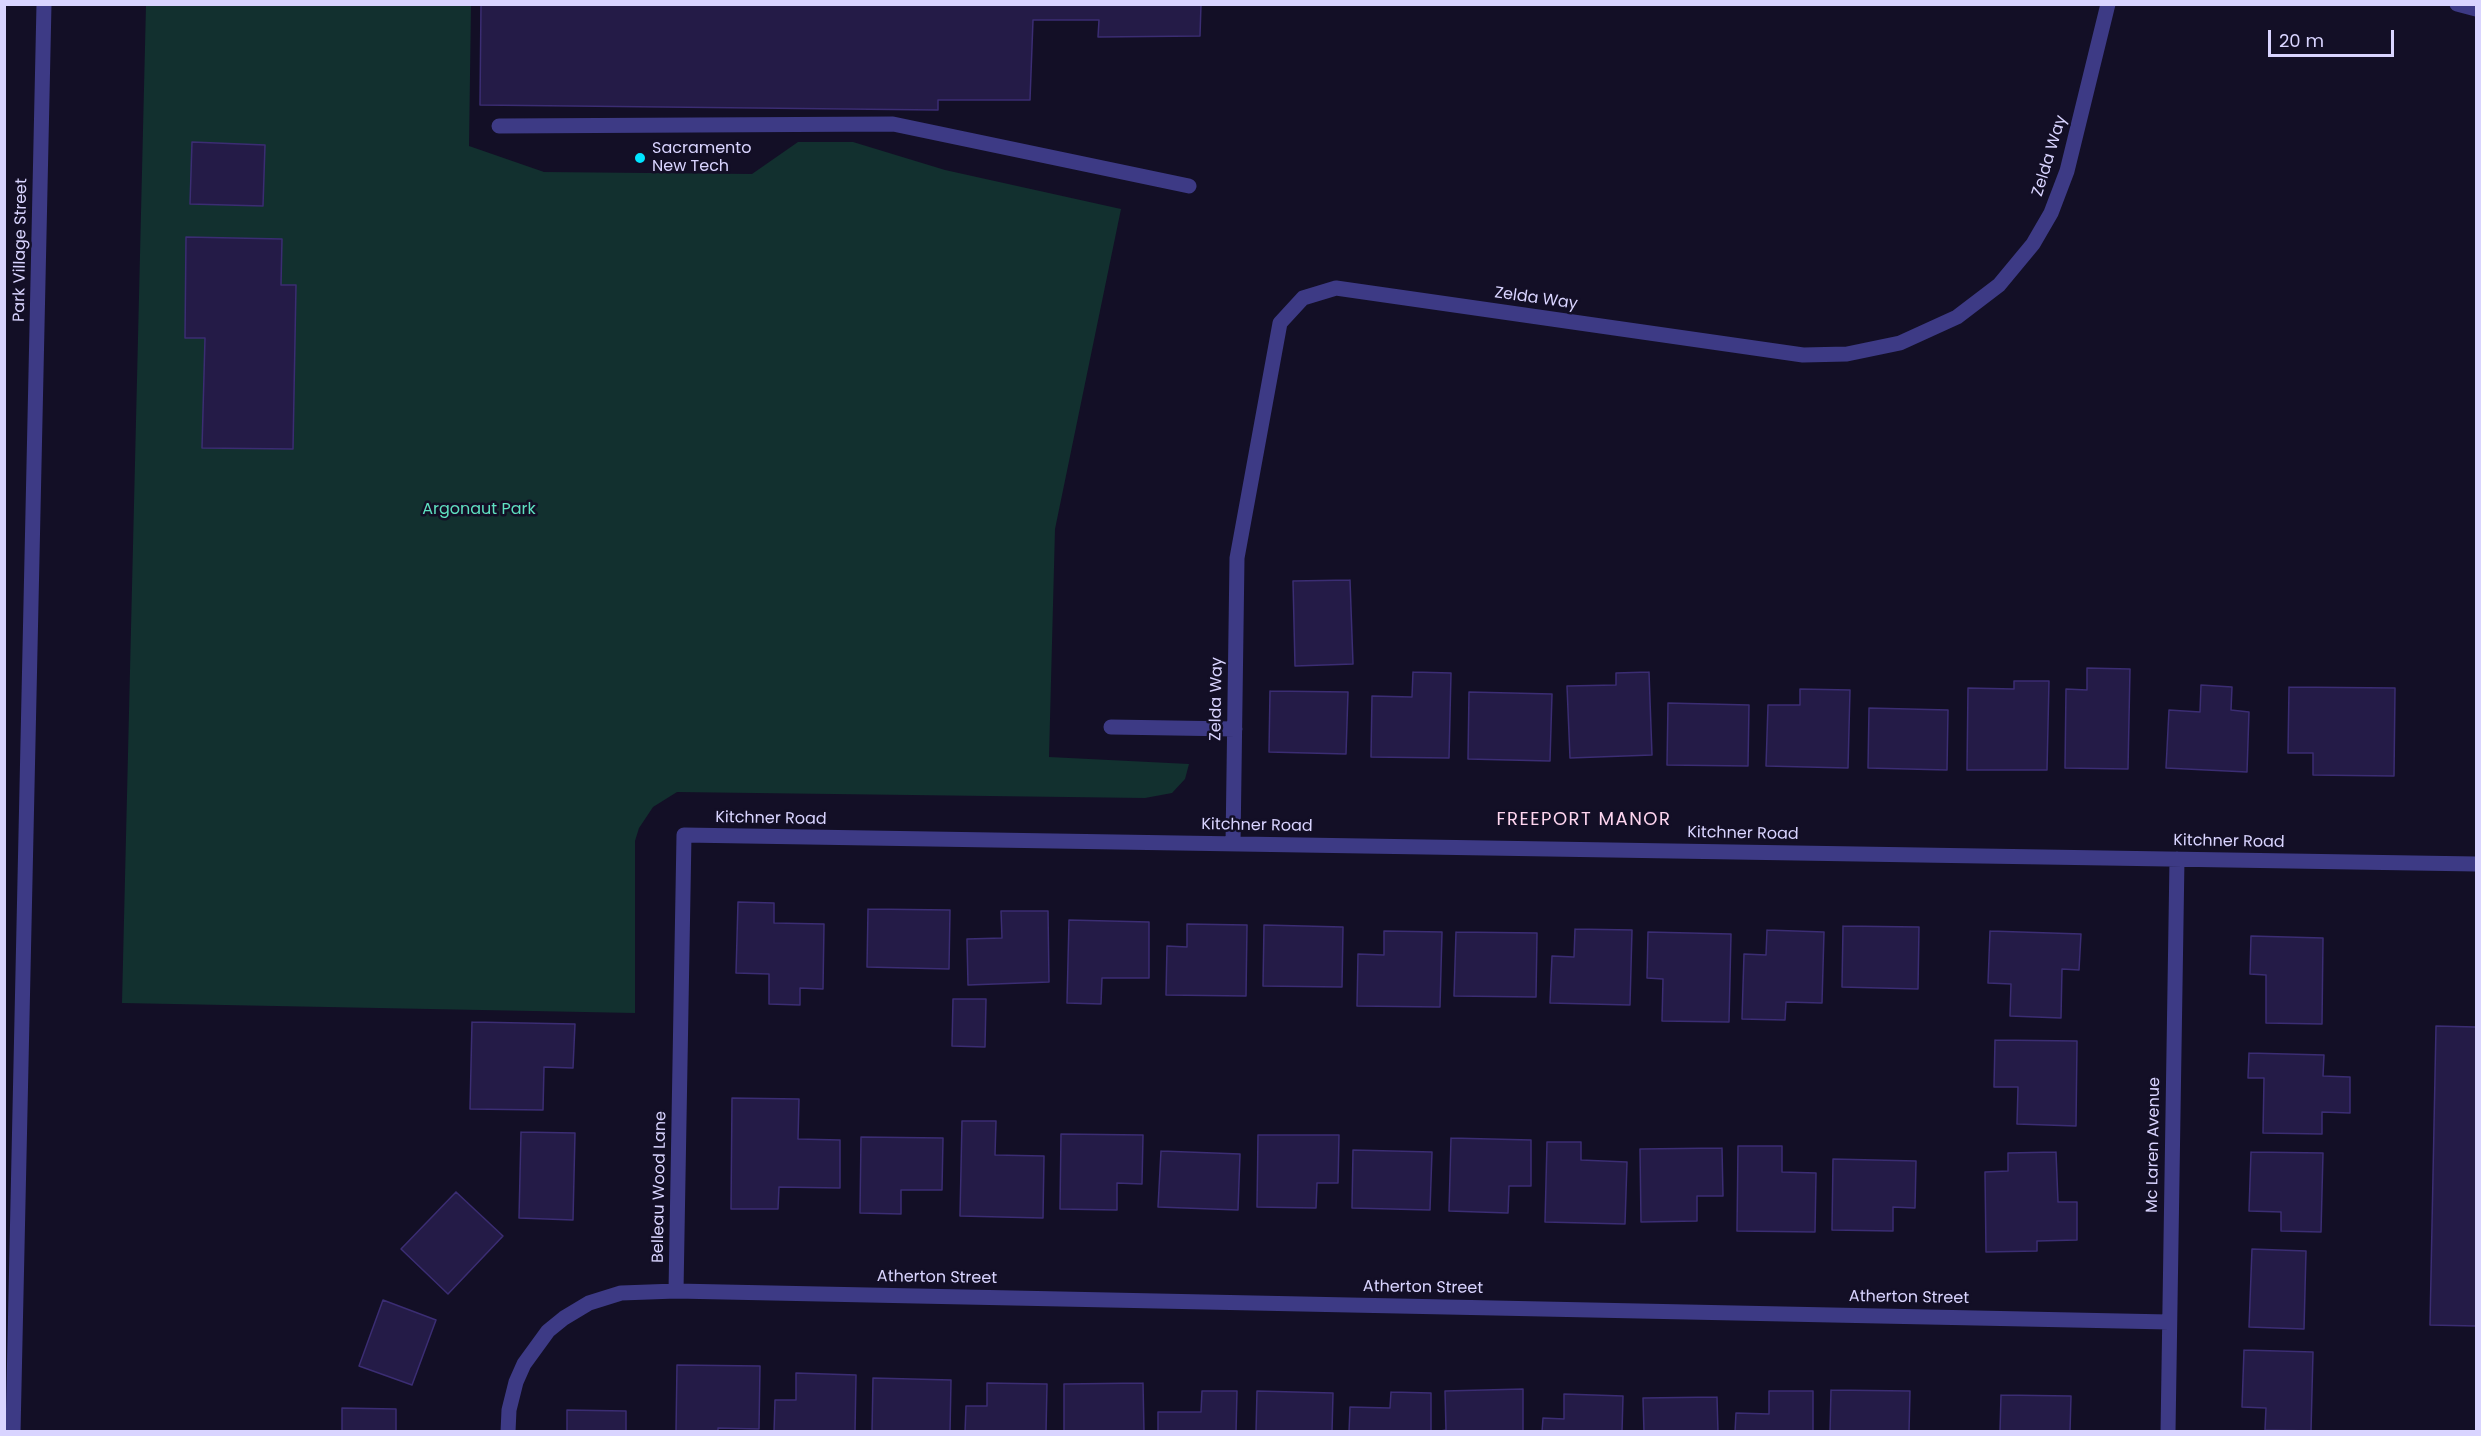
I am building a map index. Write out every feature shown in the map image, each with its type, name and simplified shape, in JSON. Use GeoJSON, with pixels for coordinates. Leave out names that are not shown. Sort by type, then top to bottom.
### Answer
{"type":"FeatureCollection","features":[{"type":"Feature","properties":{"kind":"street","name":"Park Village Street"},"geometry":{"type":"LineString","coordinates":[[13,1431],[44,4]]}},
{"type":"Feature","properties":{"kind":"street","name":"Zelda Way"},"geometry":{"type":"LineString","coordinates":[[1233,844],[1237,558],[1280,323],[1303,298],[1336,288],[1803,355],[1847,354],[1900,343],[1957,318],[1999,285],[2033,243],[2051,213],[2067,171],[2108,4]]}},
{"type":"Feature","properties":{"kind":"street"},"geometry":{"type":"LineString","coordinates":[[2457,4],[2476,9]]}},
{"type":"Feature","properties":{"kind":"street"},"geometry":{"type":"LineString","coordinates":[[500,126],[893,124],[1189,186]]}},
{"type":"Feature","properties":{"kind":"street"},"geometry":{"type":"LineString","coordinates":[[1111,727],[1235,729]]}},
{"type":"Feature","properties":{"kind":"street","name":"Kitchner Road"},"geometry":{"type":"LineString","coordinates":[[684,835],[2476,864]]}},
{"type":"Feature","properties":{"kind":"street","name":"Belleau Wood Lane"},"geometry":{"type":"LineString","coordinates":[[676,1291],[684,835]]}},
{"type":"Feature","properties":{"kind":"street","name":"Mc Laren Avenue"},"geometry":{"type":"LineString","coordinates":[[2168,1431],[2176,859]]}},
{"type":"Feature","properties":{"kind":"street"},"geometry":{"type":"LineString","coordinates":[[508,1431],[509,1410],[516,1382],[524,1364],[548,1331],[564,1318],[589,1304],[621,1293],[676,1291]]}},
{"type":"Feature","properties":{"kind":"street","name":"Atherton Street"},"geometry":{"type":"LineString","coordinates":[[676,1291],[2169,1322]]}},
{"type":"Feature","properties":{"kind":"green space","name":"Argonaut Park"},"geometry":{"type":"Polygon","coordinates":[[[146,5],[471,5],[469,146],[544,172],[752,174],[798,142],[853,142],[945,170],[1121,209],[1055,529],[1049,757],[1189,764],[1185,779],[1172,793],[1145,798],[677,792],[653,807],[639,828],[635,841],[635,1013],[122,1003],[146,5]]]}},
{"type":"Feature","properties":{"kind":"building"},"geometry":{"type":"Polygon","coordinates":[[[481,4],[1201,4],[1200,36],[1098,37],[1099,20],[1033,20],[1030,100],[938,100],[938,110],[480,105],[481,4]]]}},
{"type":"Feature","properties":{"kind":"building"},"geometry":{"type":"Polygon","coordinates":[[[192,142],[265,145],[263,206],[190,204],[192,142]]]}},
{"type":"Feature","properties":{"kind":"building"},"geometry":{"type":"Polygon","coordinates":[[[186,237],[282,239],[281,285],[296,285],[293,449],[202,448],[205,338],[185,338],[186,237]]]}},
{"type":"Feature","properties":{"kind":"building"},"geometry":{"type":"Polygon","coordinates":[[[1350,580],[1353,664],[1295,666],[1293,581],[1350,580]]]}},
{"type":"Feature","properties":{"kind":"building"},"geometry":{"type":"Polygon","coordinates":[[[2087,668],[2130,669],[2128,769],[2065,768],[2066,689],[2087,690],[2087,668]]]}},
{"type":"Feature","properties":{"kind":"building"},"geometry":{"type":"Polygon","coordinates":[[[1413,672],[1451,673],[1449,758],[1371,757],[1372,696],[1412,697],[1413,672]]]}},
{"type":"Feature","properties":{"kind":"building"},"geometry":{"type":"Polygon","coordinates":[[[1649,672],[1652,755],[1570,758],[1567,686],[1616,685],[1616,673],[1649,672]]]}},
{"type":"Feature","properties":{"kind":"building"},"geometry":{"type":"Polygon","coordinates":[[[2014,681],[2049,681],[2047,770],[1967,770],[1968,688],[2014,689],[2014,681]]]}},
{"type":"Feature","properties":{"kind":"building"},"geometry":{"type":"Polygon","coordinates":[[[2201,685],[2232,687],[2231,710],[2249,712],[2247,772],[2166,768],[2169,710],[2200,712],[2201,685]]]}},
{"type":"Feature","properties":{"kind":"building"},"geometry":{"type":"Polygon","coordinates":[[[2289,687],[2395,688],[2394,776],[2313,775],[2313,753],[2288,753],[2289,687]]]}},
{"type":"Feature","properties":{"kind":"building"},"geometry":{"type":"Polygon","coordinates":[[[1800,689],[1850,690],[1848,768],[1766,766],[1768,705],[1800,705],[1800,689]]]}},
{"type":"Feature","properties":{"kind":"building"},"geometry":{"type":"Polygon","coordinates":[[[1270,691],[1348,692],[1346,754],[1269,752],[1270,691]]]}},
{"type":"Feature","properties":{"kind":"building"},"geometry":{"type":"Polygon","coordinates":[[[1469,692],[1552,694],[1550,761],[1468,759],[1469,692]]]}},
{"type":"Feature","properties":{"kind":"building"},"geometry":{"type":"Polygon","coordinates":[[[1668,703],[1749,705],[1748,766],[1667,765],[1668,703]]]}},
{"type":"Feature","properties":{"kind":"building"},"geometry":{"type":"Polygon","coordinates":[[[1869,708],[1948,710],[1947,770],[1868,768],[1869,708]]]}},
{"type":"Feature","properties":{"kind":"building"},"geometry":{"type":"Polygon","coordinates":[[[738,902],[774,903],[774,923],[824,924],[823,989],[800,988],[800,1005],[769,1004],[769,974],[736,973],[738,902]]]}},
{"type":"Feature","properties":{"kind":"building"},"geometry":{"type":"Polygon","coordinates":[[[868,909],[950,910],[949,969],[867,967],[868,909]]]}},
{"type":"Feature","properties":{"kind":"building"},"geometry":{"type":"Polygon","coordinates":[[[1001,911],[1048,911],[1049,982],[968,985],[967,939],[1002,938],[1001,911]]]}},
{"type":"Feature","properties":{"kind":"building"},"geometry":{"type":"Polygon","coordinates":[[[1069,920],[1149,922],[1149,978],[1102,978],[1101,1004],[1067,1003],[1069,920]]]}},
{"type":"Feature","properties":{"kind":"building"},"geometry":{"type":"Polygon","coordinates":[[[1187,924],[1247,925],[1246,996],[1166,995],[1167,946],[1187,947],[1187,924]]]}},
{"type":"Feature","properties":{"kind":"building"},"geometry":{"type":"Polygon","coordinates":[[[1264,925],[1343,927],[1342,987],[1263,986],[1264,925]]]}},
{"type":"Feature","properties":{"kind":"building"},"geometry":{"type":"Polygon","coordinates":[[[1843,926],[1919,927],[1918,989],[1842,987],[1843,926]]]}},
{"type":"Feature","properties":{"kind":"building"},"geometry":{"type":"Polygon","coordinates":[[[1575,929],[1632,930],[1630,1005],[1550,1003],[1552,956],[1574,957],[1575,929]]]}},
{"type":"Feature","properties":{"kind":"building"},"geometry":{"type":"Polygon","coordinates":[[[1767,930],[1824,932],[1822,1003],[1786,1002],[1785,1020],[1742,1019],[1744,954],[1766,955],[1767,930]]]}},
{"type":"Feature","properties":{"kind":"building"},"geometry":{"type":"Polygon","coordinates":[[[1384,931],[1442,932],[1440,1007],[1357,1006],[1358,954],[1384,955],[1384,931]]]}},
{"type":"Feature","properties":{"kind":"building"},"geometry":{"type":"Polygon","coordinates":[[[1990,931],[2081,934],[2079,970],[2062,969],[2061,1018],[2010,1016],[2011,984],[1988,983],[1990,931]]]}},
{"type":"Feature","properties":{"kind":"building"},"geometry":{"type":"Polygon","coordinates":[[[1456,932],[1537,933],[1536,997],[1454,996],[1456,932]]]}},
{"type":"Feature","properties":{"kind":"building"},"geometry":{"type":"Polygon","coordinates":[[[1648,932],[1731,934],[1729,1022],[1662,1021],[1663,979],[1647,978],[1648,932]]]}},
{"type":"Feature","properties":{"kind":"building"},"geometry":{"type":"Polygon","coordinates":[[[2251,936],[2323,938],[2322,1024],[2266,1023],[2266,975],[2250,974],[2251,936]]]}},
{"type":"Feature","properties":{"kind":"building"},"geometry":{"type":"Polygon","coordinates":[[[953,999],[986,999],[985,1047],[952,1046],[953,999]]]}},
{"type":"Feature","properties":{"kind":"building"},"geometry":{"type":"Polygon","coordinates":[[[472,1022],[575,1024],[573,1068],[544,1067],[543,1110],[470,1109],[472,1022]]]}},
{"type":"Feature","properties":{"kind":"building"},"geometry":{"type":"Polygon","coordinates":[[[2436,1026],[2476,1027],[2476,1326],[2430,1325],[2436,1026]]]}},
{"type":"Feature","properties":{"kind":"building"},"geometry":{"type":"Polygon","coordinates":[[[1995,1040],[2077,1041],[2076,1126],[2017,1124],[2018,1087],[1994,1087],[1995,1040]]]}},
{"type":"Feature","properties":{"kind":"building"},"geometry":{"type":"Polygon","coordinates":[[[2249,1053],[2324,1055],[2323,1076],[2350,1077],[2350,1113],[2322,1112],[2322,1134],[2263,1133],[2264,1078],[2248,1078],[2249,1053]]]}},
{"type":"Feature","properties":{"kind":"building"},"geometry":{"type":"Polygon","coordinates":[[[732,1098],[799,1099],[798,1139],[840,1140],[840,1188],[779,1187],[778,1209],[731,1209],[732,1098]]]}},
{"type":"Feature","properties":{"kind":"building"},"geometry":{"type":"Polygon","coordinates":[[[962,1121],[996,1121],[995,1155],[1044,1156],[1043,1218],[960,1216],[962,1121]]]}},
{"type":"Feature","properties":{"kind":"building"},"geometry":{"type":"Polygon","coordinates":[[[521,1132],[575,1133],[573,1220],[519,1218],[521,1132]]]}},
{"type":"Feature","properties":{"kind":"building"},"geometry":{"type":"Polygon","coordinates":[[[1061,1134],[1143,1135],[1142,1184],[1117,1183],[1117,1210],[1060,1209],[1061,1134]]]}},
{"type":"Feature","properties":{"kind":"building"},"geometry":{"type":"Polygon","coordinates":[[[1258,1135],[1339,1135],[1338,1183],[1317,1183],[1316,1208],[1257,1207],[1258,1135]]]}},
{"type":"Feature","properties":{"kind":"building"},"geometry":{"type":"Polygon","coordinates":[[[861,1137],[943,1138],[942,1190],[901,1190],[901,1214],[860,1213],[861,1137]]]}},
{"type":"Feature","properties":{"kind":"building"},"geometry":{"type":"Polygon","coordinates":[[[1451,1138],[1531,1140],[1531,1186],[1509,1186],[1508,1213],[1449,1211],[1451,1138]]]}},
{"type":"Feature","properties":{"kind":"building"},"geometry":{"type":"Polygon","coordinates":[[[1547,1142],[1581,1142],[1581,1160],[1627,1162],[1625,1224],[1545,1222],[1547,1142]]]}},
{"type":"Feature","properties":{"kind":"building"},"geometry":{"type":"Polygon","coordinates":[[[1738,1146],[1782,1146],[1782,1172],[1816,1173],[1815,1232],[1737,1231],[1738,1146]]]}},
{"type":"Feature","properties":{"kind":"building"},"geometry":{"type":"Polygon","coordinates":[[[1722,1148],[1723,1196],[1697,1196],[1697,1221],[1641,1222],[1640,1149],[1722,1148]]]}},
{"type":"Feature","properties":{"kind":"building"},"geometry":{"type":"Polygon","coordinates":[[[1353,1150],[1432,1152],[1430,1210],[1352,1208],[1353,1150]]]}},
{"type":"Feature","properties":{"kind":"building"},"geometry":{"type":"Polygon","coordinates":[[[1161,1151],[1240,1154],[1238,1210],[1158,1207],[1161,1151]]]}},
{"type":"Feature","properties":{"kind":"building"},"geometry":{"type":"Polygon","coordinates":[[[2056,1152],[2058,1202],[2077,1202],[2077,1240],[2037,1241],[2037,1251],[1986,1252],[1985,1172],[2008,1171],[2008,1153],[2056,1152]]]}},
{"type":"Feature","properties":{"kind":"building"},"geometry":{"type":"Polygon","coordinates":[[[2251,1152],[2323,1153],[2321,1232],[2281,1231],[2281,1212],[2249,1211],[2251,1152]]]}},
{"type":"Feature","properties":{"kind":"building"},"geometry":{"type":"Polygon","coordinates":[[[1833,1159],[1916,1161],[1915,1208],[1893,1207],[1893,1231],[1832,1230],[1833,1159]]]}},
{"type":"Feature","properties":{"kind":"building"},"geometry":{"type":"Polygon","coordinates":[[[456,1192],[503,1236],[448,1294],[401,1249],[456,1192]]]}},
{"type":"Feature","properties":{"kind":"building"},"geometry":{"type":"Polygon","coordinates":[[[2252,1249],[2306,1251],[2304,1329],[2249,1327],[2252,1249]]]}},
{"type":"Feature","properties":{"kind":"building"},"geometry":{"type":"Polygon","coordinates":[[[383,1300],[436,1320],[412,1385],[359,1366],[383,1300]]]}},
{"type":"Feature","properties":{"kind":"building"},"geometry":{"type":"Polygon","coordinates":[[[2244,1350],[2313,1352],[2311,1431],[2265,1430],[2266,1408],[2242,1407],[2244,1350]]]}},
{"type":"Feature","properties":{"kind":"building"},"geometry":{"type":"Polygon","coordinates":[[[677,1365],[760,1366],[759,1429],[718,1428],[718,1432],[676,1432],[677,1365]]]}},
{"type":"Feature","properties":{"kind":"building"},"geometry":{"type":"Polygon","coordinates":[[[796,1373],[856,1375],[855,1432],[774,1432],[775,1400],[796,1400],[796,1373]]]}},
{"type":"Feature","properties":{"kind":"building"},"geometry":{"type":"Polygon","coordinates":[[[873,1378],[951,1380],[950,1432],[872,1432],[873,1378]]]}},
{"type":"Feature","properties":{"kind":"building"},"geometry":{"type":"Polygon","coordinates":[[[987,1383],[1047,1384],[1046,1432],[965,1432],[966,1406],[987,1406],[987,1383]]]}},
{"type":"Feature","properties":{"kind":"building"},"geometry":{"type":"Polygon","coordinates":[[[1143,1383],[1144,1432],[1064,1432],[1064,1384],[1143,1383]]]}},
{"type":"Feature","properties":{"kind":"building"},"geometry":{"type":"Polygon","coordinates":[[[1523,1389],[1523,1432],[1435,1432],[1446,1430],[1445,1391],[1523,1389]]]}},
{"type":"Feature","properties":{"kind":"building"},"geometry":{"type":"Polygon","coordinates":[[[1831,1390],[1910,1391],[1909,1432],[1830,1432],[1831,1390]]]}},
{"type":"Feature","properties":{"kind":"building"},"geometry":{"type":"Polygon","coordinates":[[[1202,1391],[1237,1391],[1236,1432],[1158,1432],[1158,1412],[1201,1412],[1202,1391]]]}},
{"type":"Feature","properties":{"kind":"building"},"geometry":{"type":"Polygon","coordinates":[[[1257,1391],[1333,1393],[1332,1432],[1256,1432],[1257,1391]]]}},
{"type":"Feature","properties":{"kind":"building"},"geometry":{"type":"Polygon","coordinates":[[[1769,1391],[1813,1391],[1813,1432],[1735,1432],[1736,1413],[1769,1414],[1769,1391]]]}},
{"type":"Feature","properties":{"kind":"building"},"geometry":{"type":"Polygon","coordinates":[[[1391,1392],[1431,1393],[1431,1432],[1349,1432],[1350,1407],[1390,1408],[1391,1392]]]}},
{"type":"Feature","properties":{"kind":"building"},"geometry":{"type":"Polygon","coordinates":[[[1564,1394],[1623,1396],[1622,1432],[1542,1432],[1543,1418],[1564,1419],[1564,1394]]]}},
{"type":"Feature","properties":{"kind":"building"},"geometry":{"type":"Polygon","coordinates":[[[2001,1395],[2071,1396],[2070,1432],[2000,1432],[2001,1395]]]}},
{"type":"Feature","properties":{"kind":"building"},"geometry":{"type":"Polygon","coordinates":[[[1717,1397],[1718,1432],[1644,1432],[1643,1398],[1717,1397]]]}},
{"type":"Feature","properties":{"kind":"building"},"geometry":{"type":"Polygon","coordinates":[[[342,1408],[396,1409],[396,1432],[342,1432],[342,1408]]]}},
{"type":"Feature","properties":{"kind":"building"},"geometry":{"type":"Polygon","coordinates":[[[567,1410],[626,1411],[626,1432],[567,1432],[567,1410]]]}},
{"type":"Feature","properties":{"kind":"place","name":"Sacramento New Tech"},"geometry":{"type":"Point","coordinates":[640,158]}},
{"type":"Feature","properties":{"kind":"district","name":"FREEPORT MANOR"},"geometry":{"type":"Point","coordinates":[1584,820]}}]}
